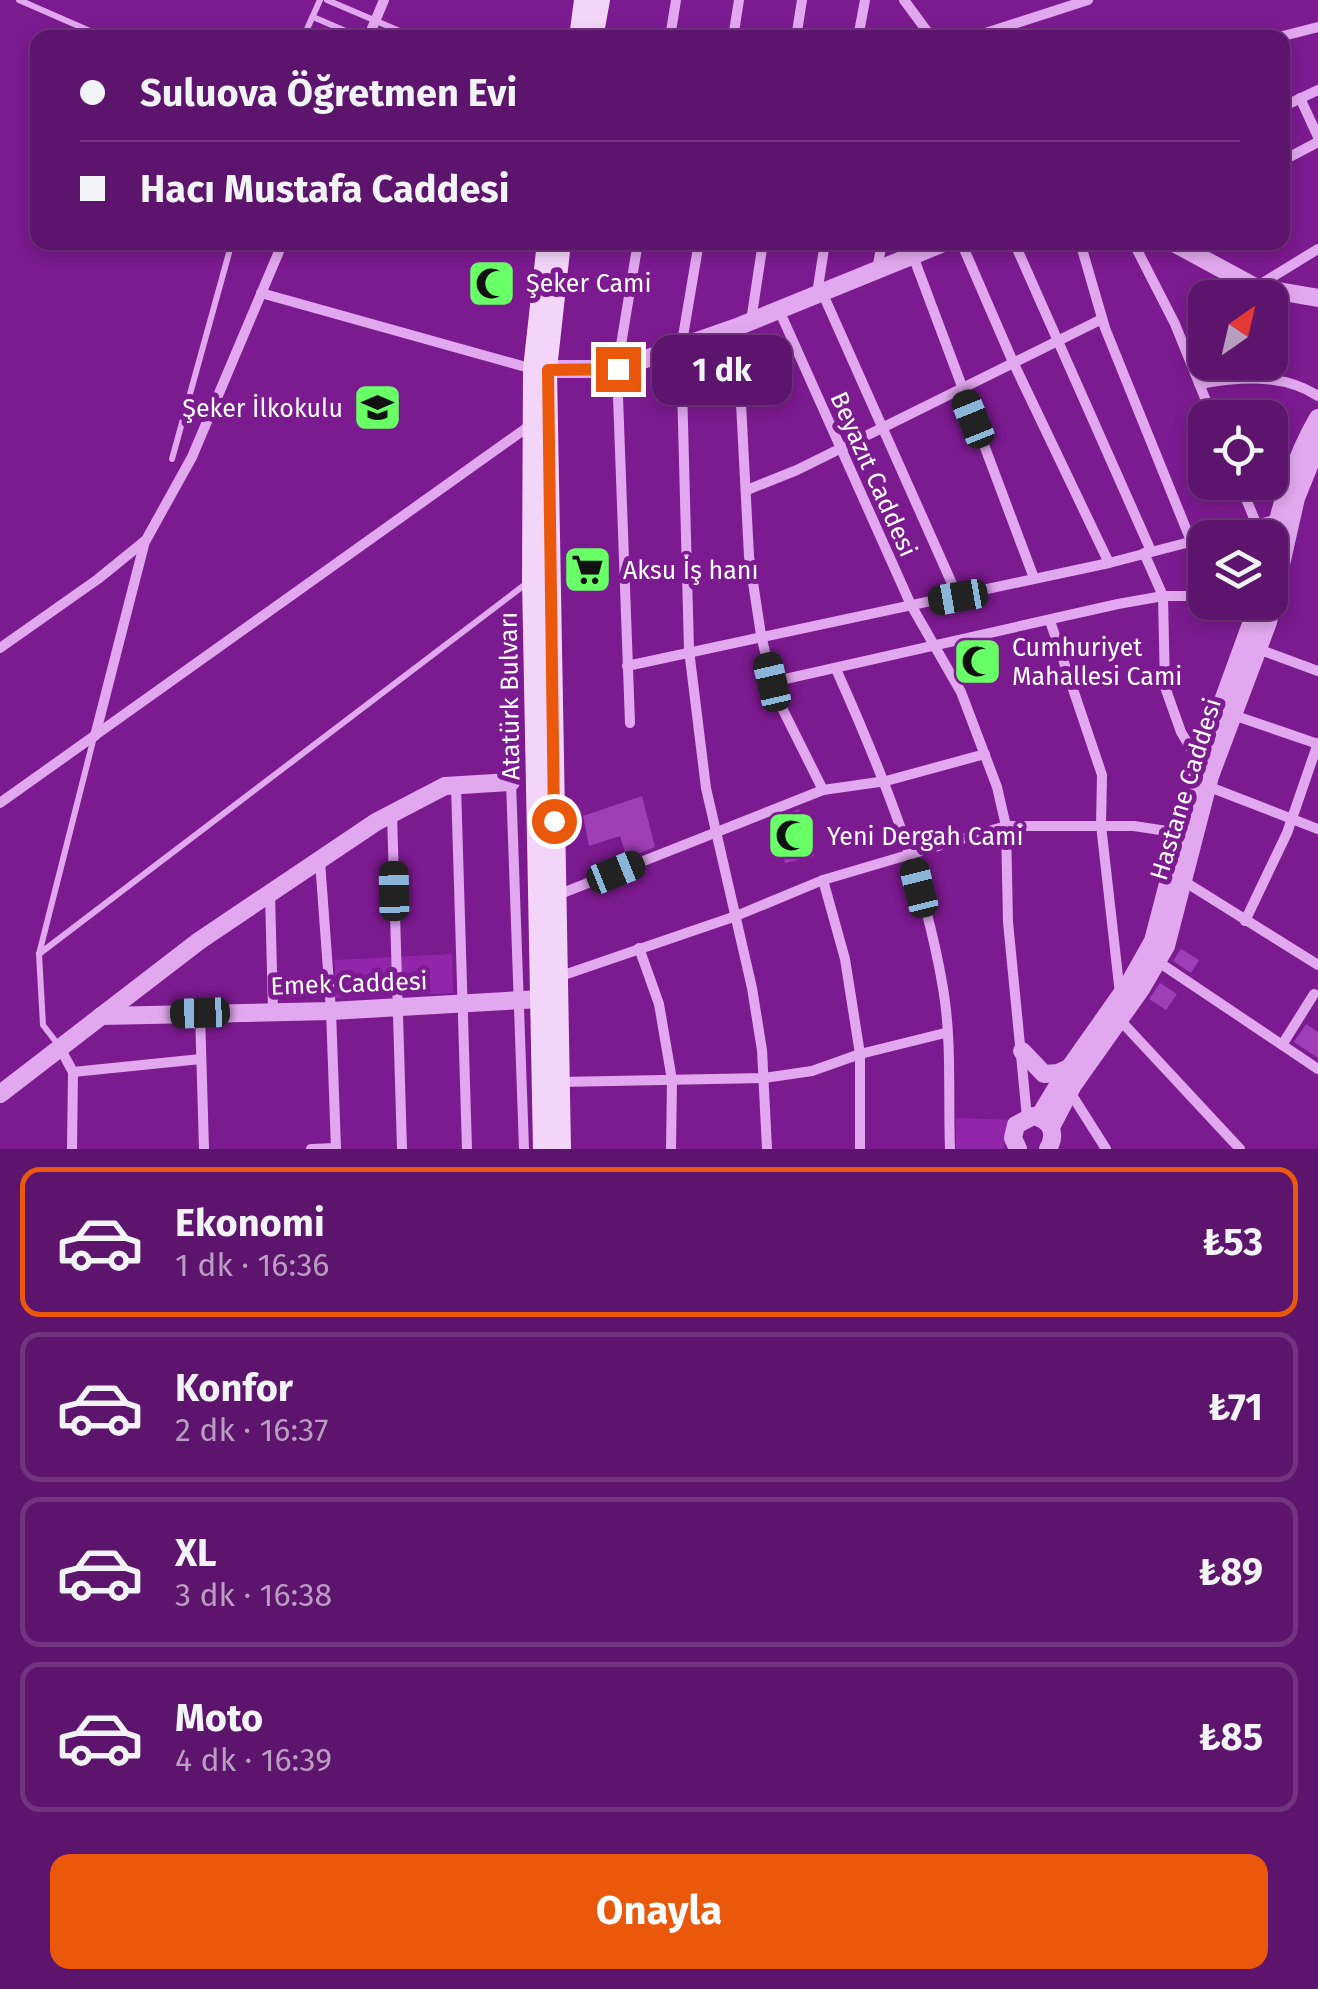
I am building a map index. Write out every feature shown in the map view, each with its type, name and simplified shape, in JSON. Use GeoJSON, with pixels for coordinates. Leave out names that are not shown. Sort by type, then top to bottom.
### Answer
{"type":"FeatureCollection","features":[{"type":"Feature","properties":{"kind":"main road"},"geometry":{"type":"LineString","coordinates":[[579,30],[584,0]]}},
{"type":"Feature","properties":{"kind":"main road"},"geometry":{"type":"LineString","coordinates":[[594,30],[600,0]]}},
{"type":"Feature","properties":{"kind":"main road","name":"Atatürk Bulvarı"},"geometry":{"type":"LineString","coordinates":[[547,250],[540,369],[561,1149]]}},
{"type":"Feature","properties":{"kind":"main road","name":"Atatürk Bulvarı"},"geometry":{"type":"LineString","coordinates":[[543,1149],[530,1000],[533,423],[560,250]]}},
{"type":"Feature","properties":{"kind":"street"},"geometry":{"type":"LineString","coordinates":[[369,30],[384,0]]}},
{"type":"Feature","properties":{"kind":"street"},"geometry":{"type":"LineString","coordinates":[[671,30],[676,0]]}},
{"type":"Feature","properties":{"kind":"street"},"geometry":{"type":"LineString","coordinates":[[734,30],[739,0]]}},
{"type":"Feature","properties":{"kind":"street"},"geometry":{"type":"LineString","coordinates":[[797,30],[802,0]]}},
{"type":"Feature","properties":{"kind":"street"},"geometry":{"type":"LineString","coordinates":[[859,30],[865,0]]}},
{"type":"Feature","properties":{"kind":"street"},"geometry":{"type":"LineString","coordinates":[[904,0],[926,30]]}},
{"type":"Feature","properties":{"kind":"street"},"geometry":{"type":"LineString","coordinates":[[995,30],[1088,0]]}},
{"type":"Feature","properties":{"kind":"street"},"geometry":{"type":"LineString","coordinates":[[1290,34],[1318,27]]}},
{"type":"Feature","properties":{"kind":"street"},"geometry":{"type":"LineString","coordinates":[[1290,103],[1318,90]]}},
{"type":"Feature","properties":{"kind":"street"},"geometry":{"type":"LineString","coordinates":[[1290,156],[1318,140],[1300,98]]}},
{"type":"Feature","properties":{"kind":"street"},"geometry":{"type":"LineString","coordinates":[[1267,280],[1318,249]]}},
{"type":"Feature","properties":{"kind":"street"},"geometry":{"type":"LineString","coordinates":[[95,736],[146,540],[192,457],[280,250]]}},
{"type":"Feature","properties":{"kind":"street"},"geometry":{"type":"LineString","coordinates":[[630,723],[618,369],[637,250]]}},
{"type":"Feature","properties":{"kind":"street"},"geometry":{"type":"LineString","coordinates":[[698,250],[681,348],[689,650],[714,831],[752,988],[764,1078],[766,1149]]}},
{"type":"Feature","properties":{"kind":"street"},"geometry":{"type":"LineString","coordinates":[[762,250],[744,324],[748,556],[772,682],[824,790]]}},
{"type":"Feature","properties":{"kind":"street"},"geometry":{"type":"LineString","coordinates":[[824,250],[819,293],[958,597]]}},
{"type":"Feature","properties":{"kind":"street"},"geometry":{"type":"LineString","coordinates":[[877,270],[881,250]]}},
{"type":"Feature","properties":{"kind":"street"},"geometry":{"type":"LineString","coordinates":[[261,294],[540,369],[618,369],[744,324],[927,250]]}},
{"type":"Feature","properties":{"kind":"street"},"geometry":{"type":"LineString","coordinates":[[965,250],[1013,362],[1109,563]]}},
{"type":"Feature","properties":{"kind":"street"},"geometry":{"type":"LineString","coordinates":[[1017,250],[1164,596],[1165,687],[1182,732],[1200,764]]}},
{"type":"Feature","properties":{"kind":"street"},"geometry":{"type":"LineString","coordinates":[[1082,250],[1102,319],[1188,534]]}},
{"type":"Feature","properties":{"kind":"street"},"geometry":{"type":"LineString","coordinates":[[1137,250],[1176,324],[1205,400]]}},
{"type":"Feature","properties":{"kind":"street"},"geometry":{"type":"LineString","coordinates":[[1187,250],[1242,280]]}},
{"type":"Feature","properties":{"kind":"street"},"geometry":{"type":"LineString","coordinates":[[913,256],[1034,578]]}},
{"type":"Feature","properties":{"kind":"street"},"geometry":{"type":"LineString","coordinates":[[1288,293],[1318,298]]}},
{"type":"Feature","properties":{"kind":"street","name":"Beyazıt Caddesi"},"geometry":{"type":"LineString","coordinates":[[779,310],[911,605],[962,692],[998,787],[1006,826],[1008,922],[1022,1052],[1046,1133]]}},
{"type":"Feature","properties":{"kind":"street"},"geometry":{"type":"LineString","coordinates":[[746,490],[797,470],[1102,319]]}},
{"type":"Feature","properties":{"kind":"street"},"geometry":{"type":"LineString","coordinates":[[1199,384],[1258,379],[1285,382],[1318,396]]}},
{"type":"Feature","properties":{"kind":"street"},"geometry":{"type":"LineString","coordinates":[[1272,520],[1278,519],[1300,448],[1318,418]]}},
{"type":"Feature","properties":{"kind":"street"},"geometry":{"type":"LineString","coordinates":[[0,803],[533,423]]}},
{"type":"Feature","properties":{"kind":"street","name":"Hastane Caddesi"},"geometry":{"type":"LineString","coordinates":[[1046,1133],[1166,946],[1207,786],[1268,622],[1296,498],[1313,467],[1318,444]]}},
{"type":"Feature","properties":{"kind":"street"},"geometry":{"type":"LineString","coordinates":[[0,648],[146,540]]}},
{"type":"Feature","properties":{"kind":"street"},"geometry":{"type":"LineString","coordinates":[[627,666],[689,650],[958,597],[1188,542]]}},
{"type":"Feature","properties":{"kind":"street"},"geometry":{"type":"LineString","coordinates":[[772,682],[1164,596],[1188,596]]}},
{"type":"Feature","properties":{"kind":"street","name":"Hastane Caddesi"},"geometry":{"type":"LineString","coordinates":[[1046,1133],[1069,1068],[1153,941],[1200,764],[1252,620]]}},
{"type":"Feature","properties":{"kind":"street"},"geometry":{"type":"LineString","coordinates":[[1050,621],[1102,775],[1101,825],[1120,995]]}},
{"type":"Feature","properties":{"kind":"street"},"geometry":{"type":"LineString","coordinates":[[1258,649],[1318,671]]}},
{"type":"Feature","properties":{"kind":"street"},"geometry":{"type":"LineString","coordinates":[[836,669],[886,781],[910,854],[944,990],[950,1149]]}},
{"type":"Feature","properties":{"kind":"street"},"geometry":{"type":"LineString","coordinates":[[1233,716],[1318,743],[1292,820],[1245,921]]}},
{"type":"Feature","properties":{"kind":"street"},"geometry":{"type":"LineString","coordinates":[[555,896],[824,790],[886,781],[985,754]]}},
{"type":"Feature","properties":{"kind":"street"},"geometry":{"type":"LineString","coordinates":[[0,1094],[199,940],[392,814],[446,786],[511,782],[530,1000],[524,1149]]}},
{"type":"Feature","properties":{"kind":"street"},"geometry":{"type":"LineString","coordinates":[[456,786],[468,1149]]}},
{"type":"Feature","properties":{"kind":"street"},"geometry":{"type":"LineString","coordinates":[[1207,786],[1318,829]]}},
{"type":"Feature","properties":{"kind":"street"},"geometry":{"type":"LineString","coordinates":[[392,814],[402,1149]]}},
{"type":"Feature","properties":{"kind":"street"},"geometry":{"type":"LineString","coordinates":[[558,977],[736,916],[823,880],[1006,826],[1134,826],[1180,833]]}},
{"type":"Feature","properties":{"kind":"street"},"geometry":{"type":"LineString","coordinates":[[311,1149],[336,1148],[332,1011],[320,860]]}},
{"type":"Feature","properties":{"kind":"street"},"geometry":{"type":"LineString","coordinates":[[823,880],[846,959],[860,1054],[860,1149]]}},
{"type":"Feature","properties":{"kind":"street"},"geometry":{"type":"LineString","coordinates":[[1182,880],[1318,964]]}},
{"type":"Feature","properties":{"kind":"street"},"geometry":{"type":"LineString","coordinates":[[270,893],[272,1012]]}},
{"type":"Feature","properties":{"kind":"street"},"geometry":{"type":"LineString","coordinates":[[639,948],[660,1004],[672,1080],[671,1149]]}},
{"type":"Feature","properties":{"kind":"street"},"geometry":{"type":"LineString","coordinates":[[1157,961],[1318,1069]]}},
{"type":"Feature","properties":{"kind":"street"},"geometry":{"type":"LineString","coordinates":[[1282,1045],[1314,994]]}},
{"type":"Feature","properties":{"kind":"street","name":"Emek Caddesi"},"geometry":{"type":"LineString","coordinates":[[100,1016],[332,1011],[530,1000]]}},
{"type":"Feature","properties":{"kind":"street"},"geometry":{"type":"LineString","coordinates":[[200,1013],[204,1149]]}},
{"type":"Feature","properties":{"kind":"street"},"geometry":{"type":"LineString","coordinates":[[1120,1020],[1240,1149]]}},
{"type":"Feature","properties":{"kind":"street"},"geometry":{"type":"LineString","coordinates":[[560,1082],[764,1078],[812,1071],[860,1054],[946,1033]]}},
{"type":"Feature","properties":{"kind":"street"},"geometry":{"type":"LineString","coordinates":[[60,1048],[73,1072],[72,1149]]}},
{"type":"Feature","properties":{"kind":"street"},"geometry":{"type":"LineString","coordinates":[[1022,1052],[1044,1074],[1069,1068]]}},
{"type":"Feature","properties":{"kind":"street"},"geometry":{"type":"LineString","coordinates":[[73,1072],[201,1058]]}},
{"type":"Feature","properties":{"kind":"street"},"geometry":{"type":"LineString","coordinates":[[1070,1092],[1106,1149]]}},
{"type":"Feature","properties":{"kind":"street"},"geometry":{"type":"LineString","coordinates":[[1015,1148],[1016,1125],[1046,1133]]}},
{"type":"Feature","properties":{"kind":"lane"},"geometry":{"type":"LineString","coordinates":[[19,0],[88,30]]}},
{"type":"Feature","properties":{"kind":"lane"},"geometry":{"type":"LineString","coordinates":[[307,30],[324,0],[398,30]]}},
{"type":"Feature","properties":{"kind":"lane"},"geometry":{"type":"LineString","coordinates":[[313,17],[345,30]]}},
{"type":"Feature","properties":{"kind":"lane"},"geometry":{"type":"LineString","coordinates":[[172,460],[230,250]]}},
{"type":"Feature","properties":{"kind":"lane"},"geometry":{"type":"LineString","coordinates":[[39,954],[532,580]]}},
{"type":"Feature","properties":{"kind":"lane"},"geometry":{"type":"LineString","coordinates":[[60,1048],[43,1024],[39,954],[95,736]]}},
{"type":"Feature","properties":{"kind":"shaded area"},"geometry":{"type":"Polygon","coordinates":[[[452,954],[453,993],[335,998],[335,960],[452,954]]]}},
{"type":"Feature","properties":{"kind":"shaded area"},"geometry":{"type":"Polygon","coordinates":[[[956,1118],[1015,1120],[1003,1149],[956,1149],[956,1118]]]}},
{"type":"Feature","properties":{"kind":"building","name":"Şeker Cami"},"geometry":{"type":"Polygon","coordinates":[[[486,262],[508,269],[497,304],[474,296],[486,262]]]}},
{"type":"Feature","properties":{"kind":"building","name":"Cumhuriyet Mahallesi Cami"},"geometry":{"type":"Polygon","coordinates":[[[978,644],[993,657],[976,677],[960,664],[978,644]]]}},
{"type":"Feature","properties":{"kind":"building"},"geometry":{"type":"Polygon","coordinates":[[[642,796],[655,847],[627,858],[620,836],[589,846],[583,816],[642,796]]]}},
{"type":"Feature","properties":{"kind":"building","name":"Yeni Dergah Cami"},"geometry":{"type":"Polygon","coordinates":[[[799,809],[814,856],[785,863],[773,819],[799,809]]]}},
{"type":"Feature","properties":{"kind":"building"},"geometry":{"type":"Polygon","coordinates":[[[1181,949],[1199,960],[1191,973],[1173,961],[1181,949]]]}},
{"type":"Feature","properties":{"kind":"building"},"geometry":{"type":"Polygon","coordinates":[[[1160,983],[1177,994],[1166,1010],[1149,999],[1160,983]]]}},
{"type":"Feature","properties":{"kind":"building"},"geometry":{"type":"Polygon","coordinates":[[[1306,1024],[1318,1032],[1318,1058],[1294,1042],[1306,1024]]]}},
{"type":"Feature","properties":{"kind":"place","name":"Şeker Cami"},"geometry":{"type":"Point","coordinates":[491,283]}},
{"type":"Feature","properties":{"kind":"place","name":"Şeker İlkokulu"},"geometry":{"type":"Point","coordinates":[378,408]}},
{"type":"Feature","properties":{"kind":"place","name":"Aksu İş hanı"},"geometry":{"type":"Point","coordinates":[588,570]}},
{"type":"Feature","properties":{"kind":"place","name":"Cumhuriyet Mahallesi Cami"},"geometry":{"type":"Point","coordinates":[977,661]}},
{"type":"Feature","properties":{"kind":"place","name":"Yeni Dergah Cami"},"geometry":{"type":"Point","coordinates":[792,836]}},
{"type":"Feature","properties":{"kind":"route"},"geometry":{"type":"LineString","coordinates":[[554,821],[548,370],[618,369]]}}]}
